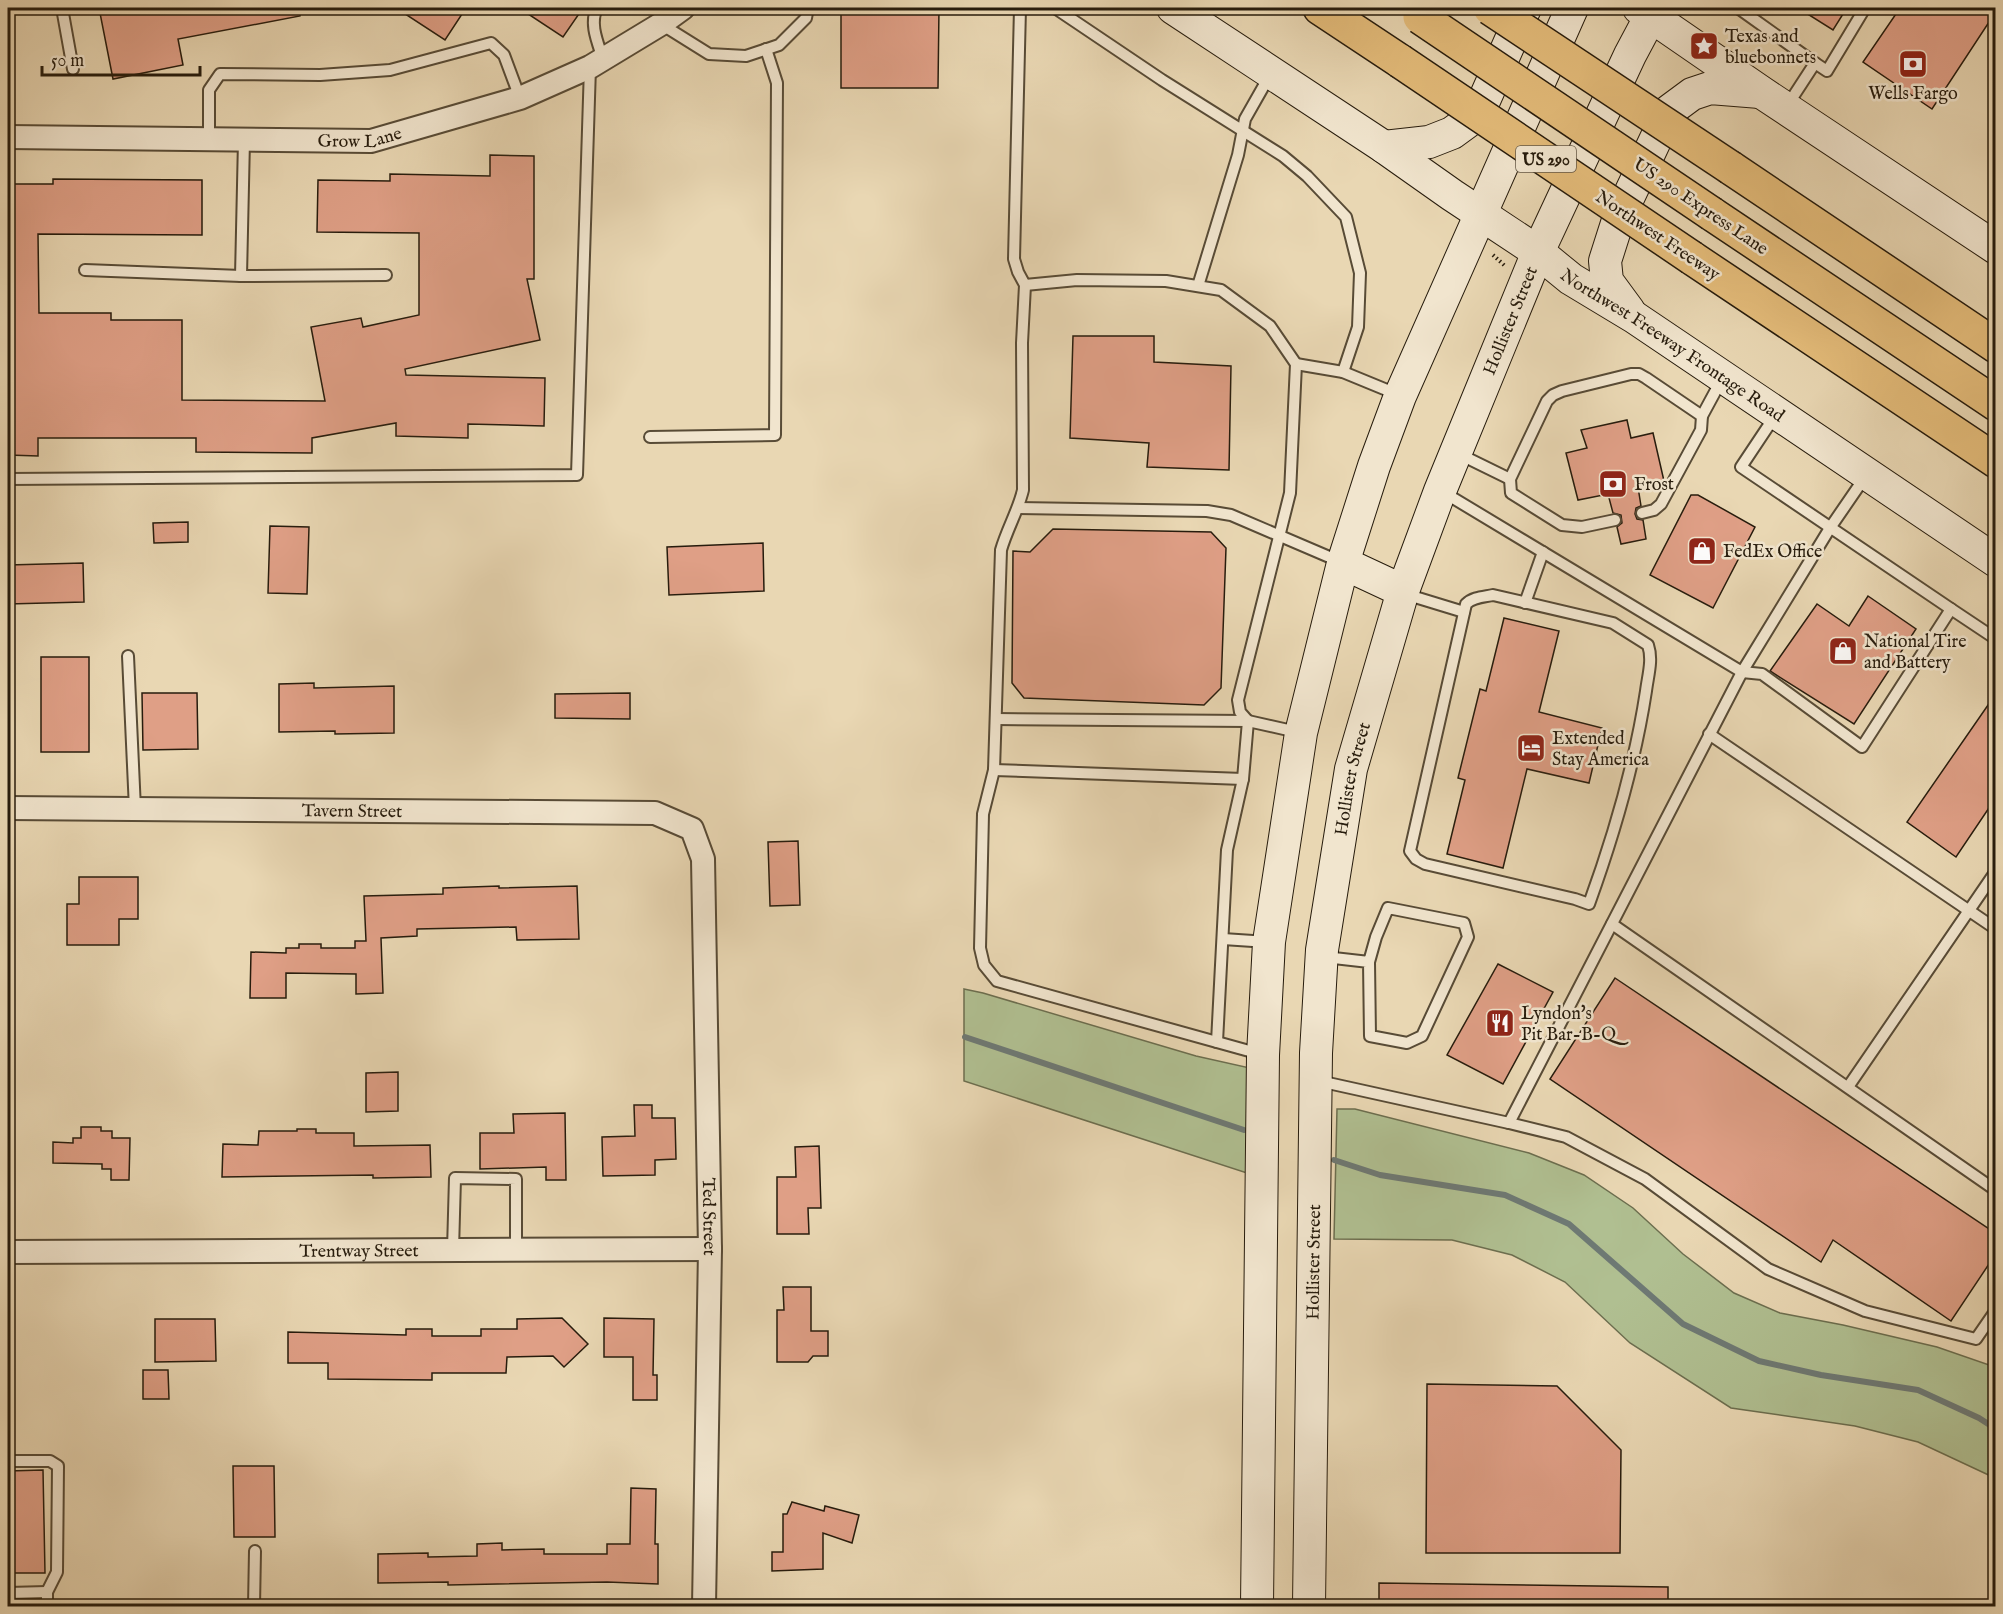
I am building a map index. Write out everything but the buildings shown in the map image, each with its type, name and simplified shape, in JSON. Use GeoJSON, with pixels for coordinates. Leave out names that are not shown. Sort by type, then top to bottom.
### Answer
{"type":"FeatureCollection","features":[{"type":"Feature","properties":{"kind":"highway","name":"Northwest Freeway"},"geometry":{"type":"LineString","coordinates":[[1320,8],[1995,461]]}},
{"type":"Feature","properties":{"kind":"highway"},"geometry":{"type":"LineString","coordinates":[[1490,8],[1995,346]]}},
{"type":"Feature","properties":{"kind":"highway","name":"US 290 Express Lane"},"geometry":{"type":"LineString","coordinates":[[1413,12],[1995,404]]}},
{"type":"Feature","properties":{"kind":"main road","name":"Northwest Freeway Frontage Road"},"geometry":{"type":"LineString","coordinates":[[1173,8],[1384,147],[1538,252],[1572,279],[1634,317],[1995,561]]}},
{"type":"Feature","properties":{"kind":"main road"},"geometry":{"type":"LineString","coordinates":[[1384,147],[1429,142],[1452,133],[1478,114],[1525,8]]}},
{"type":"Feature","properties":{"kind":"main road"},"geometry":{"type":"LineString","coordinates":[[1257,1606],[1263,1055],[1269,942],[1301,733],[1344,563],[1374,466],[1400,396],[1572,8]]}},
{"type":"Feature","properties":{"kind":"main road"},"geometry":{"type":"LineString","coordinates":[[1648,10],[1773,100],[1995,248]]}},
{"type":"Feature","properties":{"kind":"main road","name":"Hollister Street"},"geometry":{"type":"LineString","coordinates":[[1310,1606],[1315,1080],[1322,957],[1352,769],[1402,592],[1440,490],[1538,252],[1630,55],[1648,10]]}},
{"type":"Feature","properties":{"kind":"main road"},"geometry":{"type":"LineString","coordinates":[[1634,317],[1607,281],[1605,261],[1619,217],[1669,111],[1692,93],[1710,87],[1773,100]]}},
{"type":"Feature","properties":{"kind":"main road"},"geometry":{"type":"LineString","coordinates":[[1344,563],[1402,592]]}},
{"type":"Feature","properties":{"kind":"street","name":"Grow Lane"},"geometry":{"type":"LineString","coordinates":[[8,137],[370,141],[520,98],[597,63],[683,8]]}},
{"type":"Feature","properties":{"kind":"street","name":"Tavern Street"},"geometry":{"type":"LineString","coordinates":[[8,808],[655,813],[692,829]]}},
{"type":"Feature","properties":{"kind":"street","name":"Ted Street"},"geometry":{"type":"LineString","coordinates":[[692,829],[703,859],[710,1249],[704,1606]]}},
{"type":"Feature","properties":{"kind":"street","name":"Trentway Street"},"geometry":{"type":"LineString","coordinates":[[8,1252],[710,1249]]}},
{"type":"Feature","properties":{"kind":"lane"},"geometry":{"type":"LineString","coordinates":[[62,8],[73,69]]}},
{"type":"Feature","properties":{"kind":"lane"},"geometry":{"type":"LineString","coordinates":[[8,479],[577,475],[597,63],[593,18],[597,8]]}},
{"type":"Feature","properties":{"kind":"lane"},"geometry":{"type":"LineString","coordinates":[[661,24],[709,54],[746,56],[779,45],[806,18],[808,8]]}},
{"type":"Feature","properties":{"kind":"lane"},"geometry":{"type":"LineString","coordinates":[[1020,8],[1014,259],[1025,285],[1022,343],[1023,490],[1018,508],[1006,531],[1001,550],[994,771],[983,814],[980,948],[984,965],[997,981],[1263,1055]]}},
{"type":"Feature","properties":{"kind":"lane"},"geometry":{"type":"LineString","coordinates":[[1055,8],[1162,80],[1282,156],[1307,176],[1346,217],[1360,273],[1358,327],[1344,372]]}},
{"type":"Feature","properties":{"kind":"lane"},"geometry":{"type":"LineString","coordinates":[[1738,8],[1827,71],[1865,8]]}},
{"type":"Feature","properties":{"kind":"lane"},"geometry":{"type":"LineString","coordinates":[[209,140],[209,90],[220,74],[320,75],[390,70],[491,44],[504,55],[520,98]]}},
{"type":"Feature","properties":{"kind":"lane"},"geometry":{"type":"LineString","coordinates":[[650,436],[775,435],[777,83],[766,49]]}},
{"type":"Feature","properties":{"kind":"lane"},"geometry":{"type":"LineString","coordinates":[[1773,100],[1815,63]]}},
{"type":"Feature","properties":{"kind":"lane"},"geometry":{"type":"LineString","coordinates":[[1198,286],[1238,155],[1242,131],[1249,111],[1271,72]]}},
{"type":"Feature","properties":{"kind":"lane"},"geometry":{"type":"LineString","coordinates":[[241,276],[244,140]]}},
{"type":"Feature","properties":{"kind":"lane"},"geometry":{"type":"LineString","coordinates":[[85,270],[241,276],[387,275]]}},
{"type":"Feature","properties":{"kind":"lane"},"geometry":{"type":"LineString","coordinates":[[1025,285],[1077,280],[1166,281],[1221,290],[1270,326],[1296,364],[1290,493],[1238,700],[1240,712],[1248,721],[1243,779],[1227,850],[1217,1042]]}},
{"type":"Feature","properties":{"kind":"lane"},"geometry":{"type":"LineString","coordinates":[[1296,364],[1344,372],[1400,396]]}},
{"type":"Feature","properties":{"kind":"lane"},"geometry":{"type":"LineString","coordinates":[[1615,520],[1582,527],[1562,525],[1511,493],[1510,479],[1547,401],[1562,391],[1639,374],[1702,416]]}},
{"type":"Feature","properties":{"kind":"lane"},"geometry":{"type":"LineString","coordinates":[[1642,513],[1654,510],[1661,504],[1701,430],[1702,416],[1723,378]]}},
{"type":"Feature","properties":{"kind":"lane"},"geometry":{"type":"LineString","coordinates":[[1776,415],[1741,467],[1995,639]]}},
{"type":"Feature","properties":{"kind":"lane"},"geometry":{"type":"LineString","coordinates":[[1456,453],[1510,479]]}},
{"type":"Feature","properties":{"kind":"lane"},"geometry":{"type":"LineString","coordinates":[[1509,1123],[1742,672],[1830,528],[1866,475]]}},
{"type":"Feature","properties":{"kind":"lane"},"geometry":{"type":"LineString","coordinates":[[1440,490],[1742,672],[1762,674],[1862,747],[1951,609]]}},
{"type":"Feature","properties":{"kind":"lane"},"geometry":{"type":"LineString","coordinates":[[1018,508],[1207,511],[1232,515],[1344,563]]}},
{"type":"Feature","properties":{"kind":"lane"},"geometry":{"type":"LineString","coordinates":[[1525,603],[1543,552]]}},
{"type":"Feature","properties":{"kind":"lane"},"geometry":{"type":"LineString","coordinates":[[1402,592],[1464,612]]}},
{"type":"Feature","properties":{"kind":"lane"},"geometry":{"type":"LineString","coordinates":[[1493,596],[1525,603],[1613,623],[1648,645],[1651,655],[1643,711],[1625,789],[1607,853],[1589,904],[1575,898],[1425,864],[1416,859],[1410,851],[1466,604],[1470,600],[1493,596]]}},
{"type":"Feature","properties":{"kind":"lane"},"geometry":{"type":"LineString","coordinates":[[128,656],[135,809]]}},
{"type":"Feature","properties":{"kind":"lane"},"geometry":{"type":"LineString","coordinates":[[996,719],[1248,721],[1301,733]]}},
{"type":"Feature","properties":{"kind":"lane"},"geometry":{"type":"LineString","coordinates":[[1709,734],[1995,929]]}},
{"type":"Feature","properties":{"kind":"lane"},"geometry":{"type":"LineString","coordinates":[[994,771],[1243,779]]}},
{"type":"Feature","properties":{"kind":"lane"},"geometry":{"type":"LineString","coordinates":[[1848,1087],[1995,871]]}},
{"type":"Feature","properties":{"kind":"lane"},"geometry":{"type":"LineString","coordinates":[[1388,908],[1464,923],[1468,937],[1422,1036],[1407,1043],[1370,1036],[1369,962],[1388,908]]}},
{"type":"Feature","properties":{"kind":"lane"},"geometry":{"type":"LineString","coordinates":[[1612,924],[1994,1185]]}},
{"type":"Feature","properties":{"kind":"lane"},"geometry":{"type":"LineString","coordinates":[[1223,939],[1269,942]]}},
{"type":"Feature","properties":{"kind":"lane"},"geometry":{"type":"LineString","coordinates":[[1322,957],[1369,962]]}},
{"type":"Feature","properties":{"kind":"lane"},"geometry":{"type":"LineString","coordinates":[[1315,1080],[1566,1137],[1645,1179],[1768,1269],[1865,1311],[1977,1339],[1995,1310]]}},
{"type":"Feature","properties":{"kind":"lane"},"geometry":{"type":"LineString","coordinates":[[453,1250],[455,1178],[516,1179],[516,1249]]}},
{"type":"Feature","properties":{"kind":"lane"},"geometry":{"type":"LineString","coordinates":[[8,1461],[50,1461],[58,1466],[57,1572],[47,1592],[47,1606]]}},
{"type":"Feature","properties":{"kind":"lane"},"geometry":{"type":"LineString","coordinates":[[254,1606],[255,1551]]}},
{"type":"Feature","properties":{"kind":"lane"},"geometry":{"type":"LineString","coordinates":[[8,1593],[47,1592]]}},
{"type":"Feature","properties":{"kind":"green space"},"geometry":{"type":"Polygon","coordinates":[[[964,989],[1196,1056],[1250,1068],[1250,1174],[964,1081],[964,989]]]}},
{"type":"Feature","properties":{"kind":"green space"},"geometry":{"type":"Polygon","coordinates":[[[1337,1109],[1355,1109],[1529,1153],[1584,1175],[1633,1208],[1683,1254],[1734,1293],[1780,1313],[1937,1347],[1995,1367],[1995,1478],[1918,1442],[1855,1426],[1731,1408],[1630,1343],[1565,1282],[1512,1255],[1452,1240],[1334,1239],[1337,1109]]]}},
{"type":"Feature","properties":{"kind":"waterway"},"geometry":{"type":"LineString","coordinates":[[965,1037],[1244,1130]]}},
{"type":"Feature","properties":{"kind":"waterway"},"geometry":{"type":"LineString","coordinates":[[1334,1160],[1380,1175],[1505,1195],[1569,1224],[1683,1324],[1759,1361],[1821,1375],[1918,1390],[1979,1418],[1996,1429]]}},
{"type":"Feature","properties":{"kind":"place","name":"Texas and bluebonnets"},"geometry":{"type":"Point","coordinates":[1704,46]}},
{"type":"Feature","properties":{"kind":"place","name":"Wells Fargo"},"geometry":{"type":"Point","coordinates":[1913,64]}},
{"type":"Feature","properties":{"kind":"place","name":"Frost"},"geometry":{"type":"Point","coordinates":[1613,484]}},
{"type":"Feature","properties":{"kind":"place","name":"FedEx Office"},"geometry":{"type":"Point","coordinates":[1702,551]}},
{"type":"Feature","properties":{"kind":"place","name":"National Tire and Battery"},"geometry":{"type":"Point","coordinates":[1843,651]}},
{"type":"Feature","properties":{"kind":"place","name":"Extended Stay America"},"geometry":{"type":"Point","coordinates":[1531,748]}},
{"type":"Feature","properties":{"kind":"place","name":"Lyndon's Pit Bar-B-Q"},"geometry":{"type":"Point","coordinates":[1500,1023]}}]}
